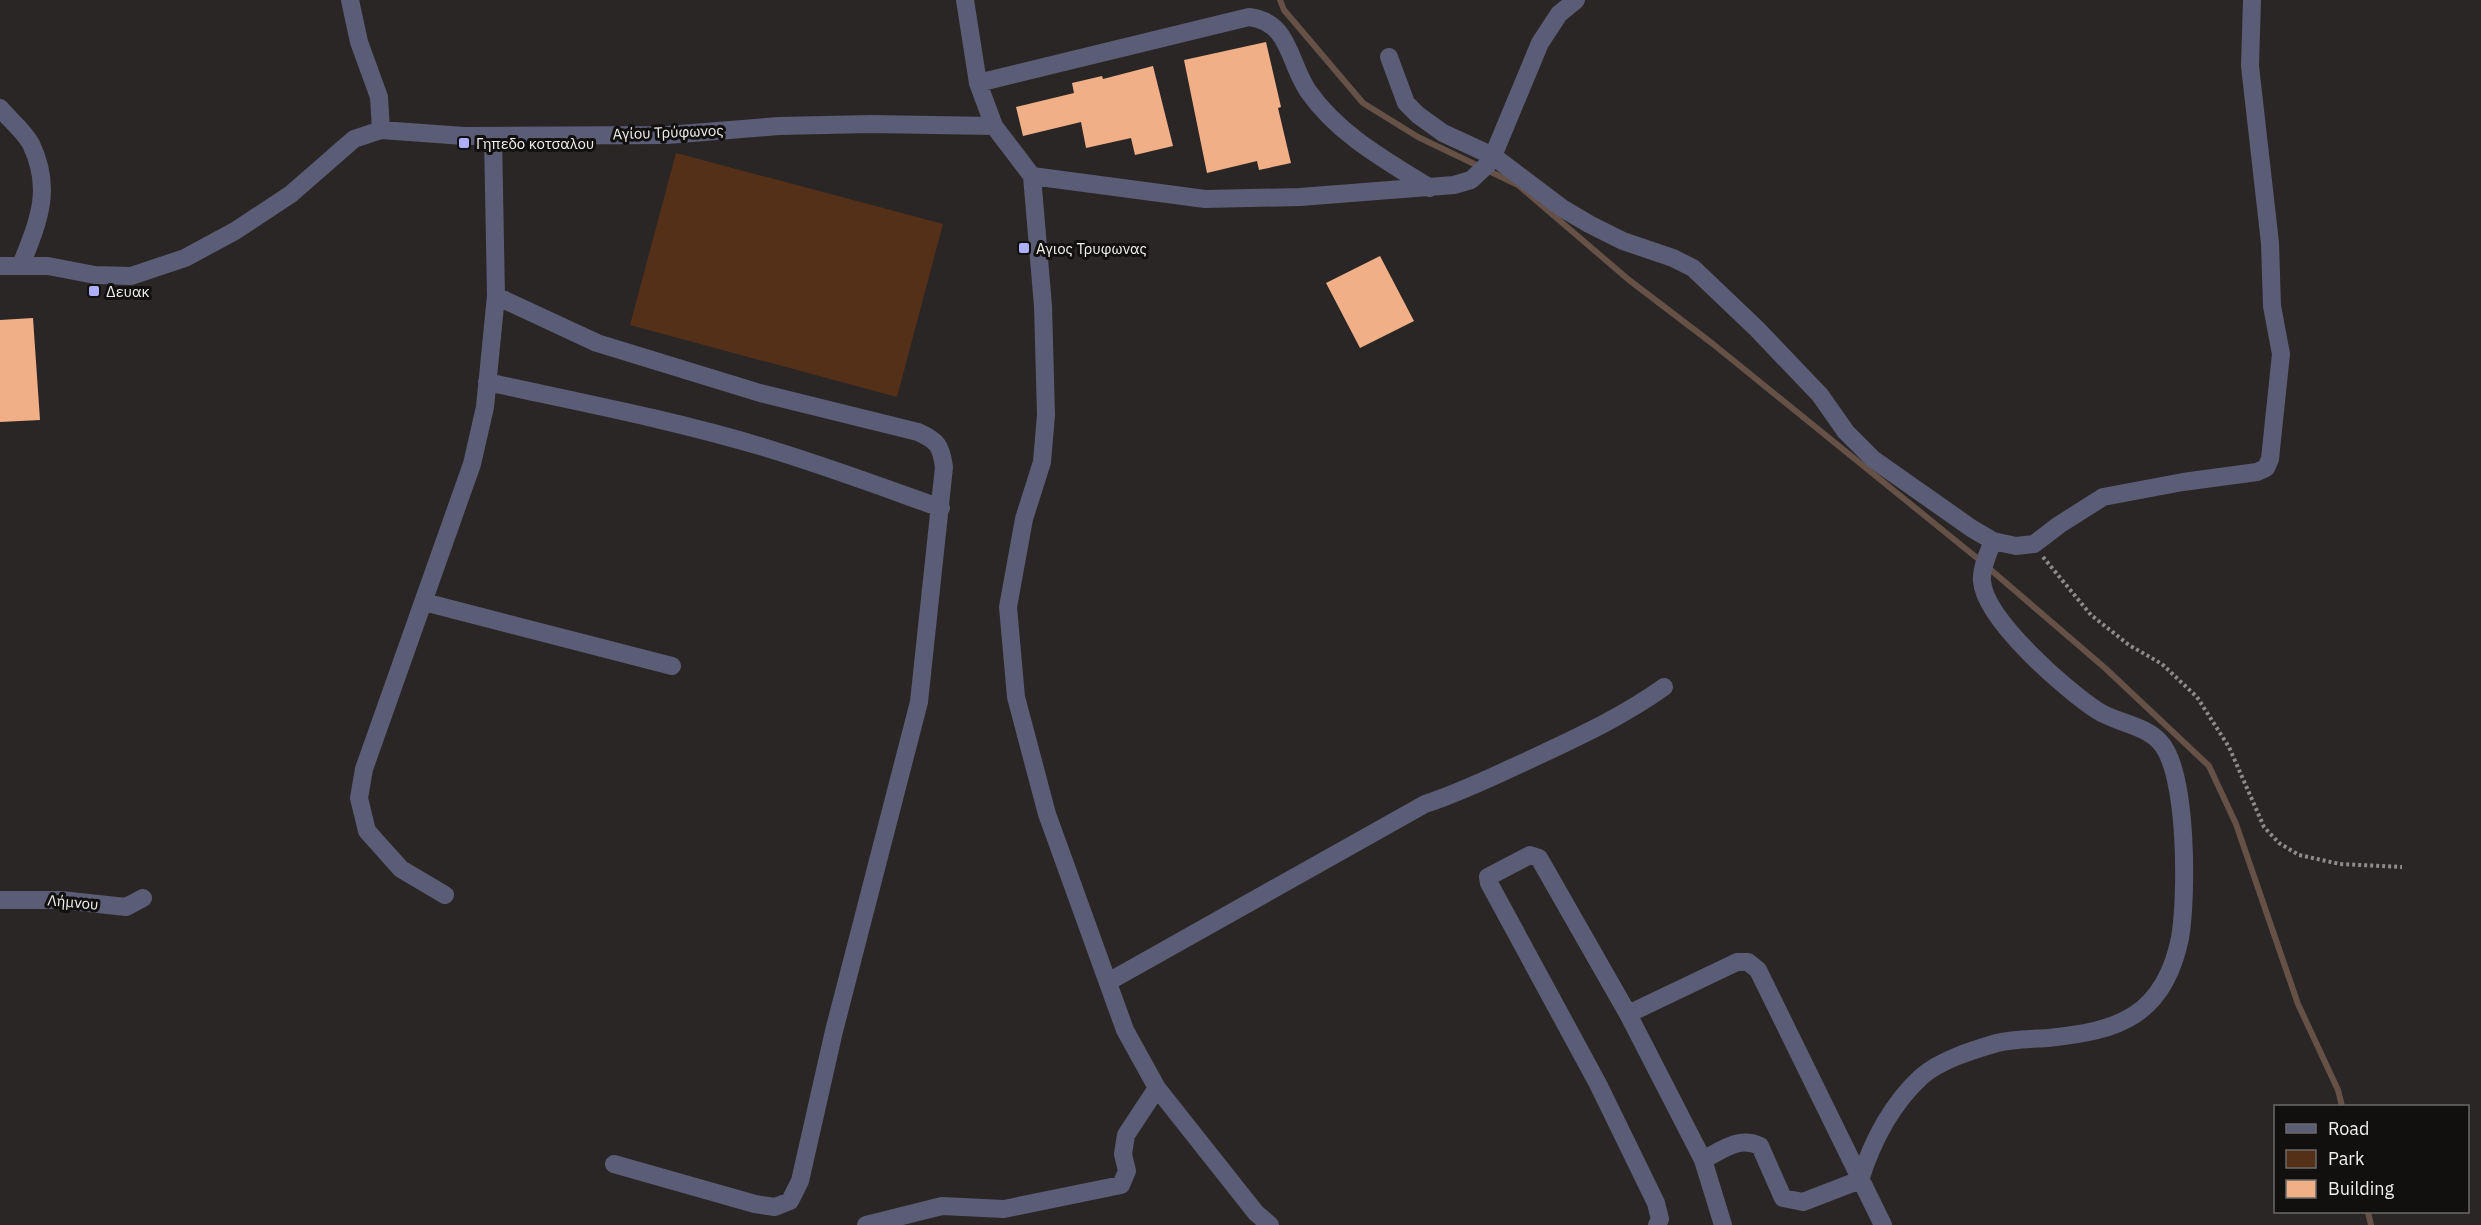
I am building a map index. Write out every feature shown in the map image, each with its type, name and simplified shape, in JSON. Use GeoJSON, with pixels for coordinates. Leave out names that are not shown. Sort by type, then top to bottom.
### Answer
{"type":"FeatureCollection","features":[{"type":"Feature","properties":{"kind":"street"},"geometry":{"type":"LineString","coordinates":[[350,0],[359,42],[379,97],[381,130]]}},
{"type":"Feature","properties":{"kind":"street"},"geometry":{"type":"LineString","coordinates":[[965,0],[978,83],[994,126],[1032,176],[1042,306],[1046,415],[1042,462],[1024,519],[1008,607],[1016,697],[1047,814],[1125,1030],[1157,1088],[1256,1213],[1270,1225]]}},
{"type":"Feature","properties":{"kind":"street"},"geometry":{"type":"LineString","coordinates":[[1032,176],[1205,199],[1300,198],[1430,188],[1471,180],[1490,160],[1540,43],[1559,14],[1576,0]]}},
{"type":"Feature","properties":{"kind":"street"},"geometry":{"type":"LineString","coordinates":[[1990,548],[2034,544],[2103,497],[2183,482],[2257,472],[2266,468],[2270,459],[2281,354],[2272,306],[2270,243],[2250,66],[2252,0]]}},
{"type":"Feature","properties":{"kind":"street"},"geometry":{"type":"LineString","coordinates":[[978,83],[1249,17],[1264,19],[1277,28],[1308,90],[1338,125],[1357,143],[1430,188]]}},
{"type":"Feature","properties":{"kind":"street"},"geometry":{"type":"LineString","coordinates":[[1389,57],[1406,103],[1443,133],[1490,160],[1589,224],[1623,241],[1674,258],[1693,268],[1821,395],[1846,432],[1873,459],[1971,528],[1990,548]]}},
{"type":"Feature","properties":{"kind":"street"},"geometry":{"type":"LineString","coordinates":[[0,108],[30,143],[40,173],[44,196],[36,228],[21,265]]}},
{"type":"Feature","properties":{"kind":"street","name":"Αγίου Τρύφωνος"},"geometry":{"type":"LineString","coordinates":[[0,266],[48,266],[95,275],[131,276],[184,258],[235,231],[291,194],[354,139],[381,130],[493,136],[667,135],[779,126],[871,124],[994,126]]}},
{"type":"Feature","properties":{"kind":"street"},"geometry":{"type":"LineString","coordinates":[[445,896],[401,869],[367,831],[359,798],[364,769],[472,464],[485,407],[496,296],[493,136]]}},
{"type":"Feature","properties":{"kind":"street"},"geometry":{"type":"LineString","coordinates":[[496,296],[597,343],[760,393],[918,432],[933,438],[942,451],[944,467],[919,702],[834,1031],[800,1181],[790,1201],[775,1207],[755,1204],[614,1164]]}},
{"type":"Feature","properties":{"kind":"street"},"geometry":{"type":"LineString","coordinates":[[487,382],[606,407],[762,447],[940,508]]}},
{"type":"Feature","properties":{"kind":"street"},"geometry":{"type":"LineString","coordinates":[[1860,1180],[1877,1136],[1905,1096],[1923,1076],[1951,1060],[1999,1042],[2077,1035],[2117,1025],[2141,1012],[2160,988],[2180,939],[2185,895],[2185,860],[2177,784],[2172,762],[2161,742],[2147,733],[2100,712],[2069,689],[2024,647],[1995,613],[1984,592],[1982,579],[1990,548]]}},
{"type":"Feature","properties":{"kind":"street"},"geometry":{"type":"LineString","coordinates":[[424,602],[672,666]]}},
{"type":"Feature","properties":{"kind":"street"},"geometry":{"type":"LineString","coordinates":[[1108,982],[1425,804],[1454,795],[1597,728],[1629,712],[1664,687]]}},
{"type":"Feature","properties":{"kind":"street"},"geometry":{"type":"LineString","coordinates":[[1657,1225],[1660,1219],[1656,1203],[1598,1084],[1489,883],[1488,877],[1530,855],[1539,858],[1628,1014],[1703,1160],[1723,1225]]}},
{"type":"Feature","properties":{"kind":"street","name":"Λήμνου"},"geometry":{"type":"LineString","coordinates":[[0,900],[61,900],[126,907],[143,898]]}},
{"type":"Feature","properties":{"kind":"street"},"geometry":{"type":"LineString","coordinates":[[1628,1014],[1737,962],[1748,962],[1758,970],[1883,1225]]}},
{"type":"Feature","properties":{"kind":"street"},"geometry":{"type":"LineString","coordinates":[[866,1225],[942,1206],[1004,1209],[1121,1185],[1127,1171],[1123,1154],[1126,1134],[1157,1088]]}},
{"type":"Feature","properties":{"kind":"street"},"geometry":{"type":"LineString","coordinates":[[1703,1160],[1742,1141],[1751,1142],[1760,1146],[1783,1198],[1803,1202],[1860,1180]]}},
{"type":"Feature","properties":{"kind":"path"},"geometry":{"type":"LineString","coordinates":[[2034,544],[2091,615],[2129,645],[2162,664],[2197,697],[2229,747],[2264,827],[2278,843],[2299,855],[2340,864],[2402,867]]}},
{"type":"Feature","properties":{"kind":"green space"},"geometry":{"type":"Polygon","coordinates":[[[676,153],[943,224],[897,397],[630,325],[676,153]]]}},
{"type":"Feature","properties":{"kind":"building"},"geometry":{"type":"Polygon","coordinates":[[[1266,42],[1291,163],[1259,170],[1257,161],[1207,173],[1184,60],[1266,42]]]}},
{"type":"Feature","properties":{"kind":"building"},"geometry":{"type":"Polygon","coordinates":[[[1153,66],[1173,146],[1135,155],[1131,138],[1086,148],[1081,122],[1023,136],[1016,107],[1074,93],[1072,83],[1102,76],[1103,79],[1153,66]]]}},
{"type":"Feature","properties":{"kind":"building"},"geometry":{"type":"Polygon","coordinates":[[[1380,256],[1414,321],[1360,348],[1326,283],[1380,256]]]}},
{"type":"Feature","properties":{"kind":"building"},"geometry":{"type":"Polygon","coordinates":[[[33,318],[40,420],[0,422],[0,320],[33,318]]]}},
{"type":"Feature","properties":{"kind":"waterway"},"geometry":{"type":"LineString","coordinates":[[1280,0],[1284,10],[1363,103],[1418,137],[1518,185],[1629,280],[1713,344],[1977,558],[2105,668],[2209,766],[2236,824],[2298,1004],[2338,1090],[2342,1105]]}},
{"type":"Feature","properties":{"kind":"waterway"},"geometry":{"type":"LineString","coordinates":[[2368,1213],[2371,1225]]}},
{"type":"Feature","properties":{"kind":"place","name":"Γηπεδο κοτσαλου"},"geometry":{"type":"Point","coordinates":[464,143]}},
{"type":"Feature","properties":{"kind":"place","name":"Αγιος Τρυφωνας"},"geometry":{"type":"Point","coordinates":[1024,248]}},
{"type":"Feature","properties":{"kind":"place","name":"Δευακ"},"geometry":{"type":"Point","coordinates":[94,291]}}]}
